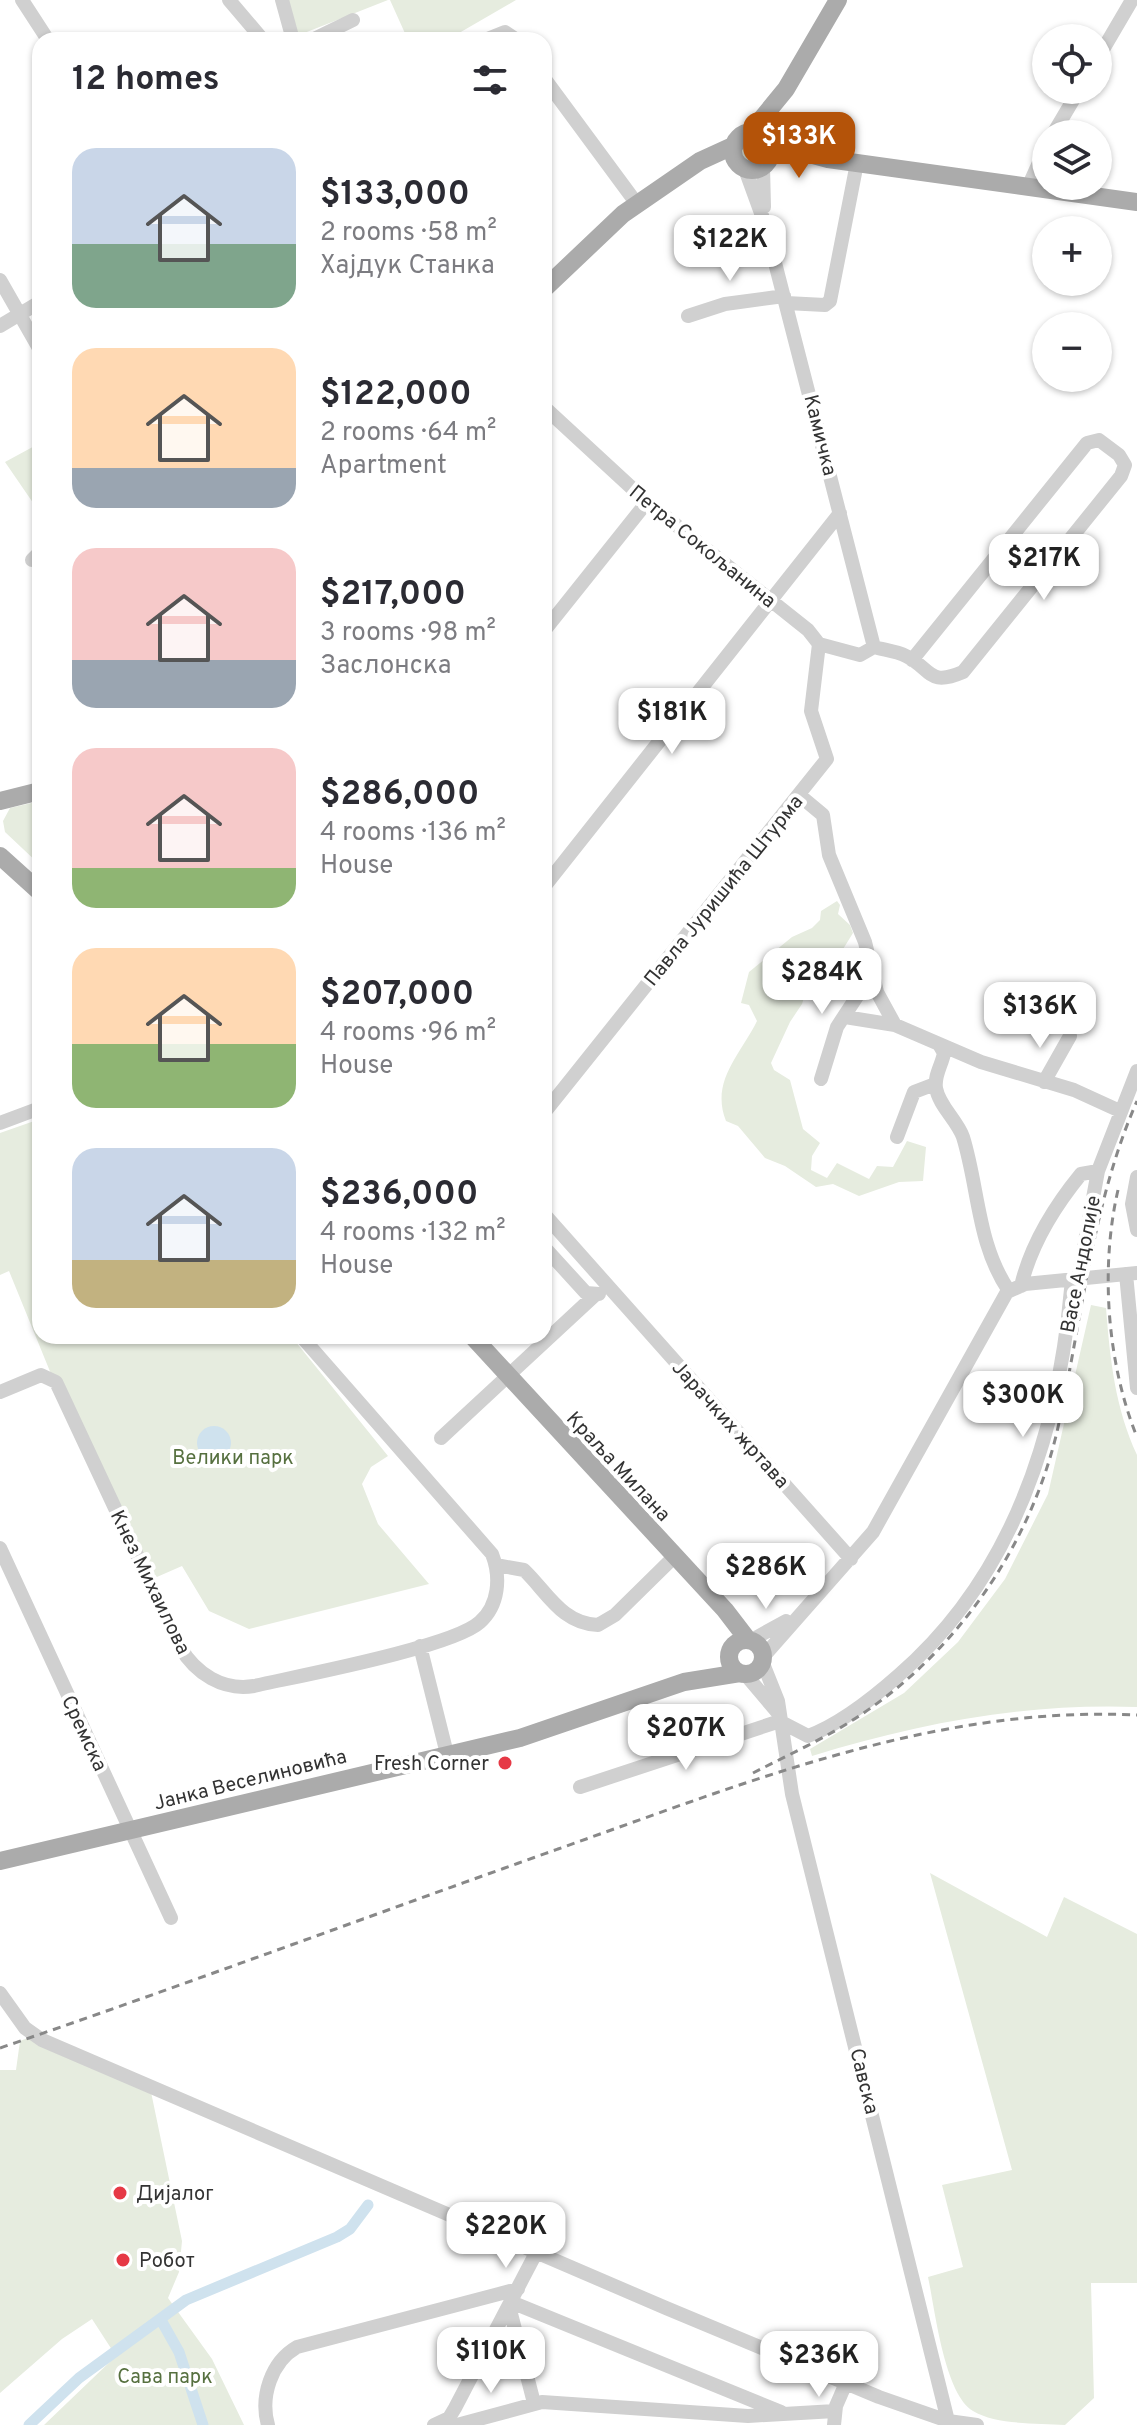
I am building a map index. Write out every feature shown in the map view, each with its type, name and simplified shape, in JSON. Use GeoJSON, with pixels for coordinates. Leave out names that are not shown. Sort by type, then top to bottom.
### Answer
{"type":"FeatureCollection","features":[{"type":"Feature","properties":{"kind":"main road"},"geometry":{"type":"LineString","coordinates":[[755,156],[786,89],[838,0]]}},
{"type":"Feature","properties":{"kind":"main road"},"geometry":{"type":"LineString","coordinates":[[755,156],[760,134],[750,133],[786,89]]}},
{"type":"Feature","properties":{"kind":"main road"},"geometry":{"type":"LineString","coordinates":[[552,281],[600,233],[710,155],[828,159],[1137,202]]}},
{"type":"Feature","properties":{"kind":"main road"},"geometry":{"type":"LineString","coordinates":[[1,801],[32,793]]}},
{"type":"Feature","properties":{"kind":"main road"},"geometry":{"type":"LineString","coordinates":[[0,856],[32,885]]}},
{"type":"Feature","properties":{"kind":"main road","name":"Краља Милана"},"geometry":{"type":"LineString","coordinates":[[479,1344],[699,1585],[741,1656]]}},
{"type":"Feature","properties":{"kind":"main road","name":"Јанка Веселиновића"},"geometry":{"type":"LineString","coordinates":[[0,1861],[520,1738],[684,1682],[741,1656],[756,1671],[762,1660]]}},
{"type":"Feature","properties":{"kind":"street"},"geometry":{"type":"LineString","coordinates":[[22,0],[43,32]]}},
{"type":"Feature","properties":{"kind":"street"},"geometry":{"type":"LineString","coordinates":[[229,0],[256,32]]}},
{"type":"Feature","properties":{"kind":"street"},"geometry":{"type":"LineString","coordinates":[[282,0],[291,32]]}},
{"type":"Feature","properties":{"kind":"street"},"geometry":{"type":"LineString","coordinates":[[1112,34],[1132,0]]}},
{"type":"Feature","properties":{"kind":"street"},"geometry":{"type":"LineString","coordinates":[[328,32],[353,20]]}},
{"type":"Feature","properties":{"kind":"street"},"geometry":{"type":"LineString","coordinates":[[552,89],[637,204]]}},
{"type":"Feature","properties":{"kind":"street","name":"Камичка"},"geometry":{"type":"LineString","coordinates":[[755,156],[765,224],[874,647]]}},
{"type":"Feature","properties":{"kind":"street"},"geometry":{"type":"LineString","coordinates":[[688,316],[725,304],[785,300],[825,305],[830,301],[857,163]]}},
{"type":"Feature","properties":{"kind":"street"},"geometry":{"type":"LineString","coordinates":[[1028,187],[1032,178]]}},
{"type":"Feature","properties":{"kind":"street"},"geometry":{"type":"LineString","coordinates":[[0,280],[32,337]]}},
{"type":"Feature","properties":{"kind":"street"},"geometry":{"type":"LineString","coordinates":[[0,326],[32,307]]}},
{"type":"Feature","properties":{"kind":"street","name":"Петра Сокољанина"},"geometry":{"type":"LineString","coordinates":[[552,414],[647,502],[808,630],[819,644],[860,655],[874,647]]}},
{"type":"Feature","properties":{"kind":"street"},"geometry":{"type":"LineString","coordinates":[[874,647],[912,660],[924,672],[944,679],[963,672],[1121,476],[1123,460],[1099,440],[1087,443],[912,660]]}},
{"type":"Feature","properties":{"kind":"street"},"geometry":{"type":"LineString","coordinates":[[552,620],[647,502]]}},
{"type":"Feature","properties":{"kind":"street"},"geometry":{"type":"LineString","coordinates":[[552,877],[840,513]]}},
{"type":"Feature","properties":{"kind":"street","name":"Павла Јуришића Штурма"},"geometry":{"type":"LineString","coordinates":[[552,1103],[827,759],[824,742],[811,711],[819,644]]}},
{"type":"Feature","properties":{"kind":"street"},"geometry":{"type":"LineString","coordinates":[[799,795],[823,815],[829,855],[865,942],[871,975],[886,1015],[895,1025]]}},
{"type":"Feature","properties":{"kind":"street"},"geometry":{"type":"LineString","coordinates":[[821,1079],[837,1027],[871,975]]}},
{"type":"Feature","properties":{"kind":"street"},"geometry":{"type":"LineString","coordinates":[[845,1017],[895,1025],[940,1046],[1074,1090],[1120,1111]]}},
{"type":"Feature","properties":{"kind":"street"},"geometry":{"type":"LineString","coordinates":[[1044,1082],[1070,1036]]}},
{"type":"Feature","properties":{"kind":"street"},"geometry":{"type":"LineString","coordinates":[[940,1046],[944,1053],[935,1084],[938,1096],[963,1138],[984,1237],[999,1275],[1015,1288],[1131,1274],[1137,1388]]}},
{"type":"Feature","properties":{"kind":"street","name":"Васе Андолије"},"geometry":{"type":"LineString","coordinates":[[784,1751],[796,1746],[803,1736],[813,1734],[856,1709],[914,1662],[963,1609],[1004,1543],[1024,1504],[1051,1414],[1071,1289],[1078,1279],[1098,1171],[1137,1071]]}},
{"type":"Feature","properties":{"kind":"street"},"geometry":{"type":"LineString","coordinates":[[897,1137],[914,1092],[935,1084]]}},
{"type":"Feature","properties":{"kind":"street"},"geometry":{"type":"LineString","coordinates":[[0,1123],[32,1111]]}},
{"type":"Feature","properties":{"kind":"street","name":"Васе Андолије"},"geometry":{"type":"LineString","coordinates":[[1015,1288],[1059,1203],[1081,1174],[1098,1171]]}},
{"type":"Feature","properties":{"kind":"street"},"geometry":{"type":"LineString","coordinates":[[1137,1177],[1132,1204],[1137,1230]]}},
{"type":"Feature","properties":{"kind":"street","name":"Јарачких жртава"},"geometry":{"type":"LineString","coordinates":[[552,1223],[851,1559]]}},
{"type":"Feature","properties":{"kind":"street"},"geometry":{"type":"LineString","coordinates":[[552,1256],[581,1288],[595,1295]]}},
{"type":"Feature","properties":{"kind":"street"},"geometry":{"type":"LineString","coordinates":[[762,1660],[800,1613],[851,1559],[890,1505],[1015,1288]]}},
{"type":"Feature","properties":{"kind":"street"},"geometry":{"type":"LineString","coordinates":[[552,1335],[595,1295],[610,1289]]}},
{"type":"Feature","properties":{"kind":"street"},"geometry":{"type":"LineString","coordinates":[[308,1344],[481,1539],[496,1565],[524,1570],[548,1599],[570,1618],[598,1625],[615,1615],[674,1557]]}},
{"type":"Feature","properties":{"kind":"street"},"geometry":{"type":"LineString","coordinates":[[441,1438],[542,1344]]}},
{"type":"Feature","properties":{"kind":"street","name":"Кнез Михаилова"},"geometry":{"type":"LineString","coordinates":[[0,1392],[41,1375],[56,1382],[180,1647],[206,1676],[237,1687],[254,1686],[462,1633],[483,1620],[496,1593],[496,1565]]}},
{"type":"Feature","properties":{"kind":"street","name":"Сремска"},"geometry":{"type":"LineString","coordinates":[[1,1551],[171,1918]]}},
{"type":"Feature","properties":{"kind":"street"},"geometry":{"type":"LineString","coordinates":[[800,1613],[741,1656],[780,1719],[803,1736]]}},
{"type":"Feature","properties":{"kind":"street"},"geometry":{"type":"LineString","coordinates":[[420,1646],[447,1754]]}},
{"type":"Feature","properties":{"kind":"street","name":"Савска"},"geometry":{"type":"LineString","coordinates":[[762,1660],[778,1701],[792,1794],[948,2421]]}},
{"type":"Feature","properties":{"kind":"street"},"geometry":{"type":"LineString","coordinates":[[580,1787],[780,1719]]}},
{"type":"Feature","properties":{"kind":"street"},"geometry":{"type":"LineString","coordinates":[[0,1993],[29,2032],[42,2040],[846,2383],[948,2421],[977,2425]]}},
{"type":"Feature","properties":{"kind":"street"},"geometry":{"type":"LineString","coordinates":[[0,2023],[16,2016]]}},
{"type":"Feature","properties":{"kind":"street"},"geometry":{"type":"LineString","coordinates":[[436,2425],[449,2418],[455,2408],[536,2253]]}},
{"type":"Feature","properties":{"kind":"street"},"geometry":{"type":"LineString","coordinates":[[512,2299],[534,2403]]}},
{"type":"Feature","properties":{"kind":"street"},"geometry":{"type":"LineString","coordinates":[[268,2425],[265,2408],[271,2380],[280,2360],[297,2347],[512,2299],[782,2412]]}},
{"type":"Feature","properties":{"kind":"street"},"geometry":{"type":"LineString","coordinates":[[457,2425],[534,2403],[604,2404],[748,2416],[782,2412],[835,2418],[846,2383]]}},
{"type":"Feature","properties":{"kind":"street"},"geometry":{"type":"LineString","coordinates":[[726,2425],[748,2416]]}},
{"type":"Feature","properties":{"kind":"green space"},"geometry":{"type":"Polygon","coordinates":[[[282,0],[388,0],[307,32],[288,32],[282,0]]]}},
{"type":"Feature","properties":{"kind":"green space"},"geometry":{"type":"Polygon","coordinates":[[[390,0],[516,0],[461,32],[404,32],[390,0]]]}},
{"type":"Feature","properties":{"kind":"green space"},"geometry":{"type":"Polygon","coordinates":[[[752,140],[760,144],[764,152],[760,160],[752,164],[744,160],[740,152],[744,144],[752,140]]]}},
{"type":"Feature","properties":{"kind":"green space"},"geometry":{"type":"Polygon","coordinates":[[[32,447],[32,501],[5,462],[32,447]]]}},
{"type":"Feature","properties":{"kind":"green space"},"geometry":{"type":"Polygon","coordinates":[[[32,803],[32,857],[5,832],[3,821],[10,808],[32,803]]]}},
{"type":"Feature","properties":{"kind":"green space"},"geometry":{"type":"Polygon","coordinates":[[[837,901],[840,905],[838,914],[850,925],[853,933],[840,954],[817,955],[802,1004],[771,1063],[774,1070],[790,1080],[803,1129],[820,1143],[812,1156],[811,1170],[827,1178],[837,1163],[869,1179],[877,1166],[893,1167],[907,1141],[926,1147],[923,1181],[899,1182],[859,1196],[833,1184],[816,1187],[785,1166],[765,1158],[738,1126],[726,1121],[722,1107],[725,1080],[757,1021],[749,1005],[741,1003],[749,972],[792,937],[812,928],[820,920],[821,911],[837,901]]]}},
{"type":"Feature","properties":{"kind":"green space","name":"Велики парк"},"geometry":{"type":"Polygon","coordinates":[[[32,1122],[32,1327],[9,1271],[0,1275],[0,1133],[32,1122]]]}},
{"type":"Feature","properties":{"kind":"green space"},"geometry":{"type":"Polygon","coordinates":[[[1091,1305],[1106,1308],[1119,1401],[1137,1455],[1137,1707],[1054,1708],[973,1718],[892,1734],[812,1756],[810,1749],[904,1693],[958,1642],[1005,1579],[1048,1494],[1091,1305]]]}},
{"type":"Feature","properties":{"kind":"green space","name":"Велики парк"},"geometry":{"type":"Polygon","coordinates":[[[39,1344],[297,1344],[388,1456],[371,1467],[362,1484],[378,1524],[429,1584],[249,1629],[209,1611],[182,1566],[150,1580],[60,1396],[39,1344]]]}},
{"type":"Feature","properties":{"kind":"green space"},"geometry":{"type":"Polygon","coordinates":[[[930,1873],[1047,1937],[1064,1897],[1137,1934],[1137,2283],[1091,2283],[1094,2398],[1065,2425],[1005,2421],[973,2411],[955,2387],[942,2349],[928,2277],[963,2267],[942,2185],[1012,2170],[930,1873]]]}},
{"type":"Feature","properties":{"kind":"green space","name":"Сава парк"},"geometry":{"type":"Polygon","coordinates":[[[28,2038],[151,2092],[182,2241],[179,2272],[168,2298],[212,2359],[244,2425],[44,2425],[116,2356],[92,2319],[62,2339],[0,2393],[0,2070],[16,2070],[20,2041],[28,2038]]]}},
{"type":"Feature","properties":{"kind":"water"},"geometry":{"type":"Polygon","coordinates":[[[214,1426],[226,1431],[231,1443],[226,1455],[214,1460],[202,1455],[197,1443],[202,1431],[214,1426]]]}},
{"type":"Feature","properties":{"kind":"waterway"},"geometry":{"type":"LineString","coordinates":[[29,2425],[79,2378],[186,2300],[337,2237],[350,2229],[368,2205]]}},
{"type":"Feature","properties":{"kind":"waterway"},"geometry":{"type":"LineString","coordinates":[[161,2320],[179,2352],[203,2425]]}},
{"type":"Feature","properties":{"kind":"railway"},"geometry":{"type":"LineString","coordinates":[[753,1773],[846,1724],[896,1689],[961,1624],[1013,1547],[1049,1462],[1099,1217],[1122,1139],[1137,1101]]}},
{"type":"Feature","properties":{"kind":"railway"},"geometry":{"type":"LineString","coordinates":[[1118,1190],[1109,1251],[1110,1315],[1119,1378],[1137,1437]]}},
{"type":"Feature","properties":{"kind":"railway"},"geometry":{"type":"LineString","coordinates":[[0,2048],[770,1775],[914,1736],[988,1722],[1062,1715],[1137,1715]]}},
{"type":"Feature","properties":{"kind":"place","name":"Fresh Corner"},"geometry":{"type":"Point","coordinates":[505,1763]}},
{"type":"Feature","properties":{"kind":"place","name":"Дијалог"},"geometry":{"type":"Point","coordinates":[120,2193]}},
{"type":"Feature","properties":{"kind":"place","name":"Робот"},"geometry":{"type":"Point","coordinates":[123,2260]}}]}
